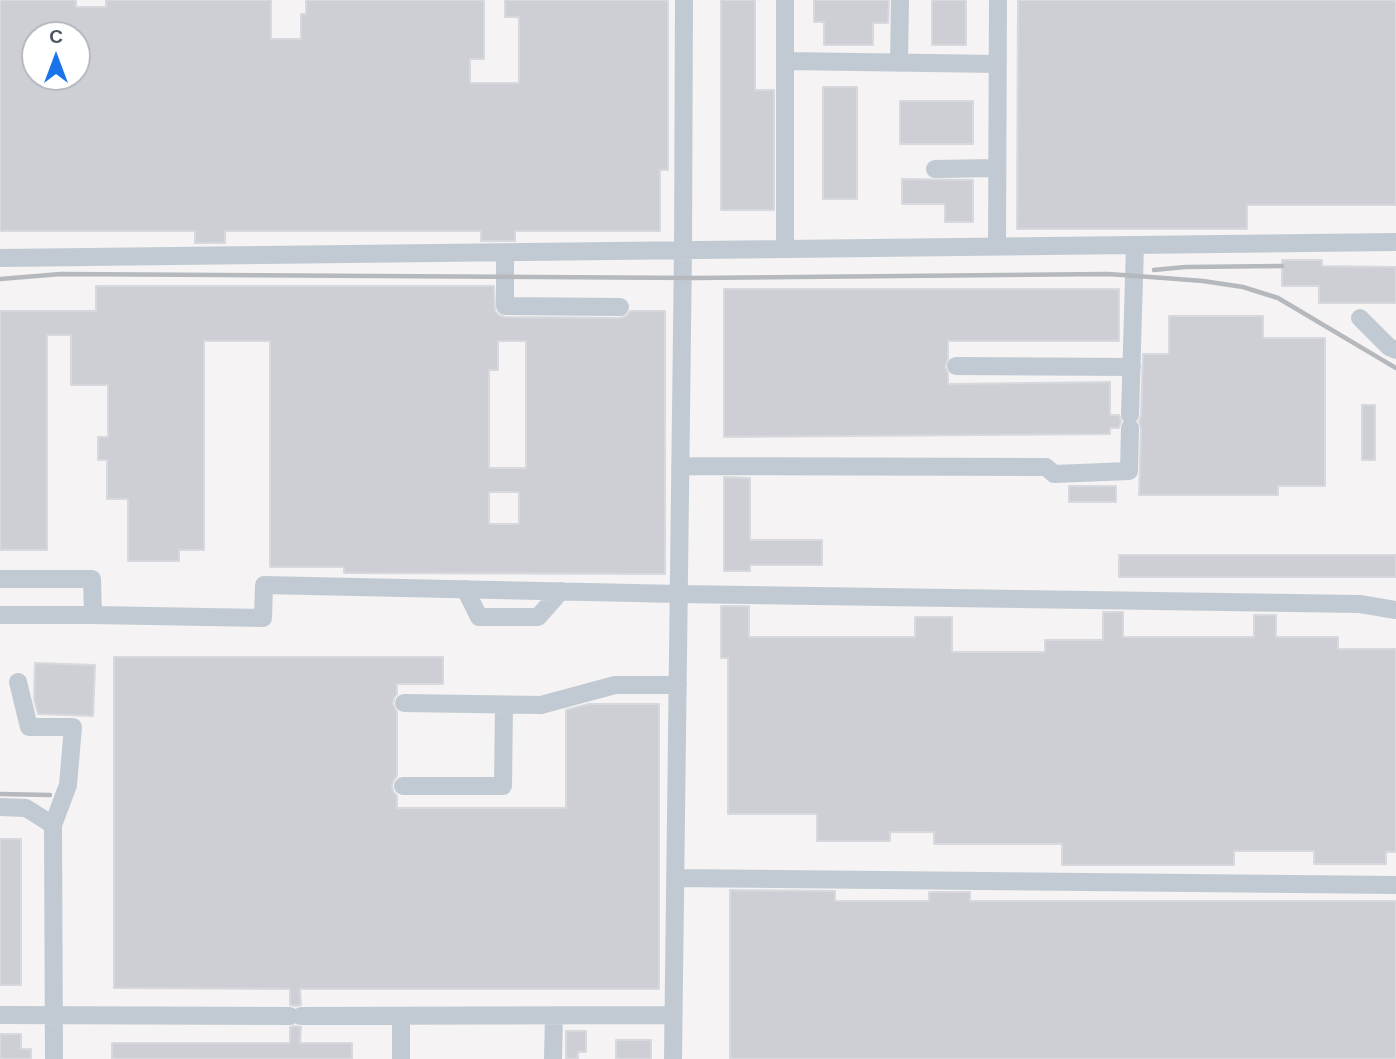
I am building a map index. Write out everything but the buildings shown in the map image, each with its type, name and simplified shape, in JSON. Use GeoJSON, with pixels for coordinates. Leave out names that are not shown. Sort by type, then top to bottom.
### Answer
{"type":"FeatureCollection","features":[{"type":"Feature","properties":{"kind":"lane"},"geometry":{"type":"LineString","coordinates":[[673,1059],[684,0]]}},
{"type":"Feature","properties":{"kind":"lane"},"geometry":{"type":"LineString","coordinates":[[785,0],[785,248]]}},
{"type":"Feature","properties":{"kind":"lane"},"geometry":{"type":"LineString","coordinates":[[899,62],[900,0]]}},
{"type":"Feature","properties":{"kind":"lane"},"geometry":{"type":"LineString","coordinates":[[997,246],[998,0]]}},
{"type":"Feature","properties":{"kind":"lane"},"geometry":{"type":"LineString","coordinates":[[785,61],[998,64]]}},
{"type":"Feature","properties":{"kind":"lane"},"geometry":{"type":"LineString","coordinates":[[935,169],[997,168]]}},
{"type":"Feature","properties":{"kind":"lane"},"geometry":{"type":"LineString","coordinates":[[0,258],[1396,243]]}},
{"type":"Feature","properties":{"kind":"lane"},"geometry":{"type":"LineString","coordinates":[[680,466],[1046,467],[1054,474],[1129,471],[1135,245]]}},
{"type":"Feature","properties":{"kind":"lane"},"geometry":{"type":"LineString","coordinates":[[505,252],[505,306],[620,307]]}},
{"type":"Feature","properties":{"kind":"lane"},"geometry":{"type":"LineString","coordinates":[[1360,318],[1389,347],[1396,349]]}},
{"type":"Feature","properties":{"kind":"lane"},"geometry":{"type":"LineString","coordinates":[[956,366],[1132,367]]}},
{"type":"Feature","properties":{"kind":"lane"},"geometry":{"type":"LineString","coordinates":[[0,579],[92,579],[93,615]]}},
{"type":"Feature","properties":{"kind":"lane"},"geometry":{"type":"LineString","coordinates":[[0,615],[263,618],[264,585],[1360,604],[1396,610]]}},
{"type":"Feature","properties":{"kind":"lane"},"geometry":{"type":"LineString","coordinates":[[465,589],[479,617],[538,617],[561,592]]}},
{"type":"Feature","properties":{"kind":"lane"},"geometry":{"type":"LineString","coordinates":[[18,682],[29,727],[73,727],[68,785],[53,825],[54,1059]]}},
{"type":"Feature","properties":{"kind":"lane"},"geometry":{"type":"LineString","coordinates":[[404,703],[541,705],[615,685],[678,685]]}},
{"type":"Feature","properties":{"kind":"lane"},"geometry":{"type":"LineString","coordinates":[[403,786],[503,786],[505,705]]}},
{"type":"Feature","properties":{"kind":"lane"},"geometry":{"type":"LineString","coordinates":[[0,807],[26,808],[53,825]]}},
{"type":"Feature","properties":{"kind":"lane"},"geometry":{"type":"LineString","coordinates":[[675,878],[1396,885]]}},
{"type":"Feature","properties":{"kind":"lane"},"geometry":{"type":"LineString","coordinates":[[0,1015],[673,1015]]}},
{"type":"Feature","properties":{"kind":"lane"},"geometry":{"type":"LineString","coordinates":[[401,1016],[401,1059]]}},
{"type":"Feature","properties":{"kind":"lane"},"geometry":{"type":"LineString","coordinates":[[553,1059],[554,1016]]}},
{"type":"Feature","properties":{"kind":"railway"},"geometry":{"type":"LineString","coordinates":[[1154,270],[1282,266]]}},
{"type":"Feature","properties":{"kind":"railway"},"geometry":{"type":"LineString","coordinates":[[0,279],[61,274],[694,278],[1108,274],[1203,281],[1243,287],[1278,298],[1396,368]]}},
{"type":"Feature","properties":{"kind":"railway"},"geometry":{"type":"LineString","coordinates":[[0,794],[50,795]]}}]}
